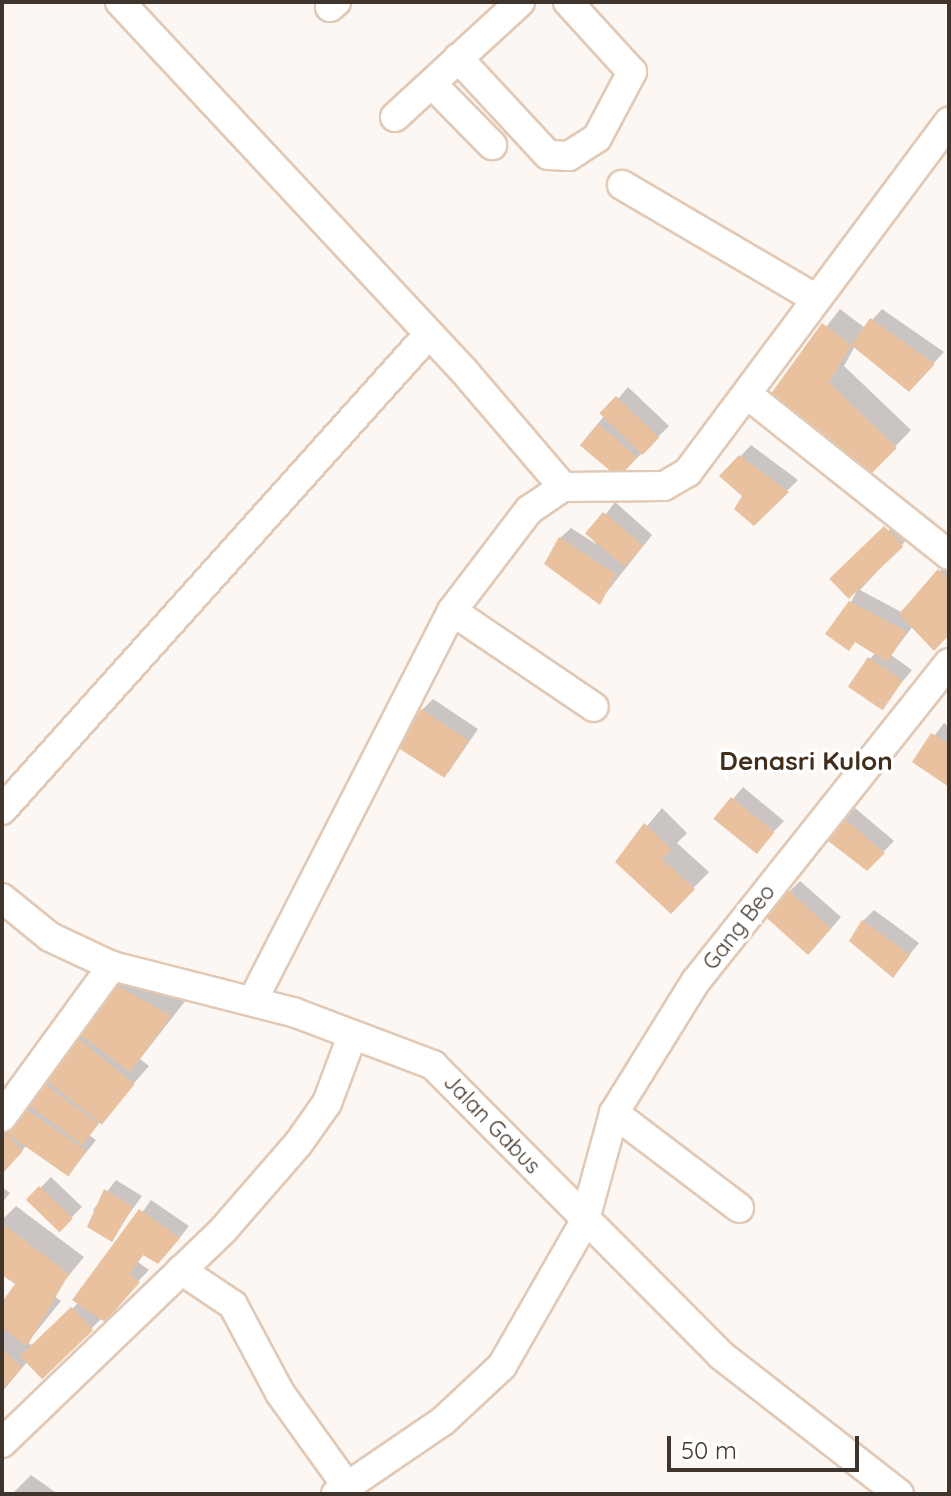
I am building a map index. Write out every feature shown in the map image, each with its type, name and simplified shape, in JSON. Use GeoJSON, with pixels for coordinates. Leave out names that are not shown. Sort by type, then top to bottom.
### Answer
{"type":"FeatureCollection","features":[{"type":"Feature","properties":{"kind":"street"},"geometry":{"type":"LineString","coordinates":[[120,2],[429,334],[563,487]]}},
{"type":"Feature","properties":{"kind":"street"},"geometry":{"type":"LineString","coordinates":[[395,117],[434,86],[458,58],[520,2]]}},
{"type":"Feature","properties":{"kind":"street"},"geometry":{"type":"LineString","coordinates":[[458,58],[548,155],[569,156],[597,138],[625,97],[632,72],[627,60],[568,2]]}},
{"type":"Feature","properties":{"kind":"street"},"geometry":{"type":"LineString","coordinates":[[434,86],[483,152],[515,120]]}},
{"type":"Feature","properties":{"kind":"street"},"geometry":{"type":"LineString","coordinates":[[253,1000],[452,611],[529,510],[563,487],[664,486],[688,472],[748,395],[813,297],[881,221],[949,122]]}},
{"type":"Feature","properties":{"kind":"street"},"geometry":{"type":"LineString","coordinates":[[622,185],[813,297]]}},
{"type":"Feature","properties":{"kind":"street"},"geometry":{"type":"LineString","coordinates":[[2,810],[429,334]]}},
{"type":"Feature","properties":{"kind":"street"},"geometry":{"type":"LineString","coordinates":[[748,395],[949,555]]}},
{"type":"Feature","properties":{"kind":"street"},"geometry":{"type":"LineString","coordinates":[[452,611],[594,707]]}},
{"type":"Feature","properties":{"kind":"street","name":"Gang Beo"},"geometry":{"type":"LineString","coordinates":[[341,1489],[443,1421],[502,1366],[584,1223],[614,1113],[696,981],[949,663]]}},
{"type":"Feature","properties":{"kind":"street","name":"Jalan Gabus"},"geometry":{"type":"LineString","coordinates":[[2,898],[50,937],[112,966],[174,988],[253,1000],[293,1012],[433,1065],[584,1223],[722,1356],[899,1494]]}},
{"type":"Feature","properties":{"kind":"street"},"geometry":{"type":"LineString","coordinates":[[272,960],[293,1012]]}},
{"type":"Feature","properties":{"kind":"street"},"geometry":{"type":"LineString","coordinates":[[2,1117],[112,966]]}},
{"type":"Feature","properties":{"kind":"street"},"geometry":{"type":"LineString","coordinates":[[2,1443],[181,1270],[312,1126],[352,1036]]}},
{"type":"Feature","properties":{"kind":"street"},"geometry":{"type":"LineString","coordinates":[[614,1113],[739,1208]]}},
{"type":"Feature","properties":{"kind":"street"},"geometry":{"type":"LineString","coordinates":[[181,1270],[233,1305],[280,1393],[341,1489]]}},
{"type":"Feature","properties":{"kind":"building"},"geometry":{"type":"Polygon","coordinates":[[[870,318],[935,364],[909,392],[851,345],[870,318]]]}},
{"type":"Feature","properties":{"kind":"building"},"geometry":{"type":"Polygon","coordinates":[[[822,323],[851,345],[829,383],[897,448],[867,478],[767,399],[822,323]]]}},
{"type":"Feature","properties":{"kind":"building"},"geometry":{"type":"Polygon","coordinates":[[[616,396],[659,438],[642,455],[599,413],[616,396]]]}},
{"type":"Feature","properties":{"kind":"building"},"geometry":{"type":"Polygon","coordinates":[[[598,424],[637,457],[619,478],[580,445],[598,424]]]}},
{"type":"Feature","properties":{"kind":"building"},"geometry":{"type":"Polygon","coordinates":[[[739,455],[789,492],[754,526],[734,509],[742,496],[719,476],[739,455]]]}},
{"type":"Feature","properties":{"kind":"building"},"geometry":{"type":"Polygon","coordinates":[[[603,512],[643,545],[625,567],[585,533],[603,512]]]}},
{"type":"Feature","properties":{"kind":"building"},"geometry":{"type":"Polygon","coordinates":[[[884,526],[903,546],[849,599],[829,579],[884,526]]]}},
{"type":"Feature","properties":{"kind":"building"},"geometry":{"type":"Polygon","coordinates":[[[559,537],[616,574],[600,605],[544,564],[559,537]]]}},
{"type":"Feature","properties":{"kind":"building"},"geometry":{"type":"Polygon","coordinates":[[[938,569],[949,579],[949,635],[934,651],[899,614],[938,569]]]}},
{"type":"Feature","properties":{"kind":"building"},"geometry":{"type":"Polygon","coordinates":[[[849,601],[907,632],[887,662],[855,642],[849,651],[825,634],[849,601]]]}},
{"type":"Feature","properties":{"kind":"building"},"geometry":{"type":"Polygon","coordinates":[[[868,657],[903,680],[883,710],[848,687],[868,657]]]}},
{"type":"Feature","properties":{"kind":"building"},"geometry":{"type":"Polygon","coordinates":[[[421,709],[469,740],[444,778],[396,747],[421,709]]]}},
{"type":"Feature","properties":{"kind":"building"},"geometry":{"type":"Polygon","coordinates":[[[931,733],[949,744],[949,787],[912,762],[931,733]]]}},
{"type":"Feature","properties":{"kind":"building"},"geometry":{"type":"Polygon","coordinates":[[[731,797],[775,832],[757,854],[713,819],[731,797]]]}},
{"type":"Feature","properties":{"kind":"building"},"geometry":{"type":"Polygon","coordinates":[[[842,817],[885,853],[867,871],[823,837],[842,817]]]}},
{"type":"Feature","properties":{"kind":"building"},"geometry":{"type":"Polygon","coordinates":[[[644,823],[672,850],[662,859],[695,889],[671,914],[615,862],[644,823]]]}},
{"type":"Feature","properties":{"kind":"building"},"geometry":{"type":"Polygon","coordinates":[[[788,890],[831,929],[808,955],[765,916],[788,890]]]}},
{"type":"Feature","properties":{"kind":"building"},"geometry":{"type":"Polygon","coordinates":[[[862,920],[910,955],[893,978],[849,941],[862,920]]]}},
{"type":"Feature","properties":{"kind":"building"},"geometry":{"type":"Polygon","coordinates":[[[109,981],[171,1016],[130,1072],[73,1029],[109,981]]]}},
{"type":"Feature","properties":{"kind":"building"},"geometry":{"type":"Polygon","coordinates":[[[70,1032],[135,1084],[102,1125],[37,1072],[70,1032]]]}},
{"type":"Feature","properties":{"kind":"building"},"geometry":{"type":"Polygon","coordinates":[[[39,1080],[98,1125],[82,1145],[23,1101],[39,1080]]]}},
{"type":"Feature","properties":{"kind":"building"},"geometry":{"type":"Polygon","coordinates":[[[19,1104],[86,1151],[68,1176],[2,1130],[19,1104]]]}},
{"type":"Feature","properties":{"kind":"building"},"geometry":{"type":"Polygon","coordinates":[[[2,1130],[23,1151],[2,1174],[2,1130]]]}},
{"type":"Feature","properties":{"kind":"building"},"geometry":{"type":"Polygon","coordinates":[[[39,1186],[73,1219],[60,1232],[26,1200],[39,1186]]]}},
{"type":"Feature","properties":{"kind":"building"},"geometry":{"type":"Polygon","coordinates":[[[104,1189],[133,1207],[112,1242],[87,1227],[104,1189]]]}},
{"type":"Feature","properties":{"kind":"building"},"geometry":{"type":"Polygon","coordinates":[[[139,1209],[180,1238],[158,1264],[143,1255],[129,1274],[140,1282],[105,1322],[72,1300],[139,1209]]]}},
{"type":"Feature","properties":{"kind":"building"},"geometry":{"type":"Polygon","coordinates":[[[2,1223],[69,1274],[27,1346],[2,1327],[2,1302],[15,1284],[2,1275],[2,1223]]]}},
{"type":"Feature","properties":{"kind":"building"},"geometry":{"type":"Polygon","coordinates":[[[71,1307],[93,1330],[42,1379],[20,1356],[71,1307]]]}},
{"type":"Feature","properties":{"kind":"building"},"geometry":{"type":"Polygon","coordinates":[[[2,1349],[22,1367],[2,1391],[2,1349]]]}},
{"type":"Feature","properties":{"kind":"district","name":"Denasri Kulon"},"geometry":{"type":"Point","coordinates":[806,761]}}]}
